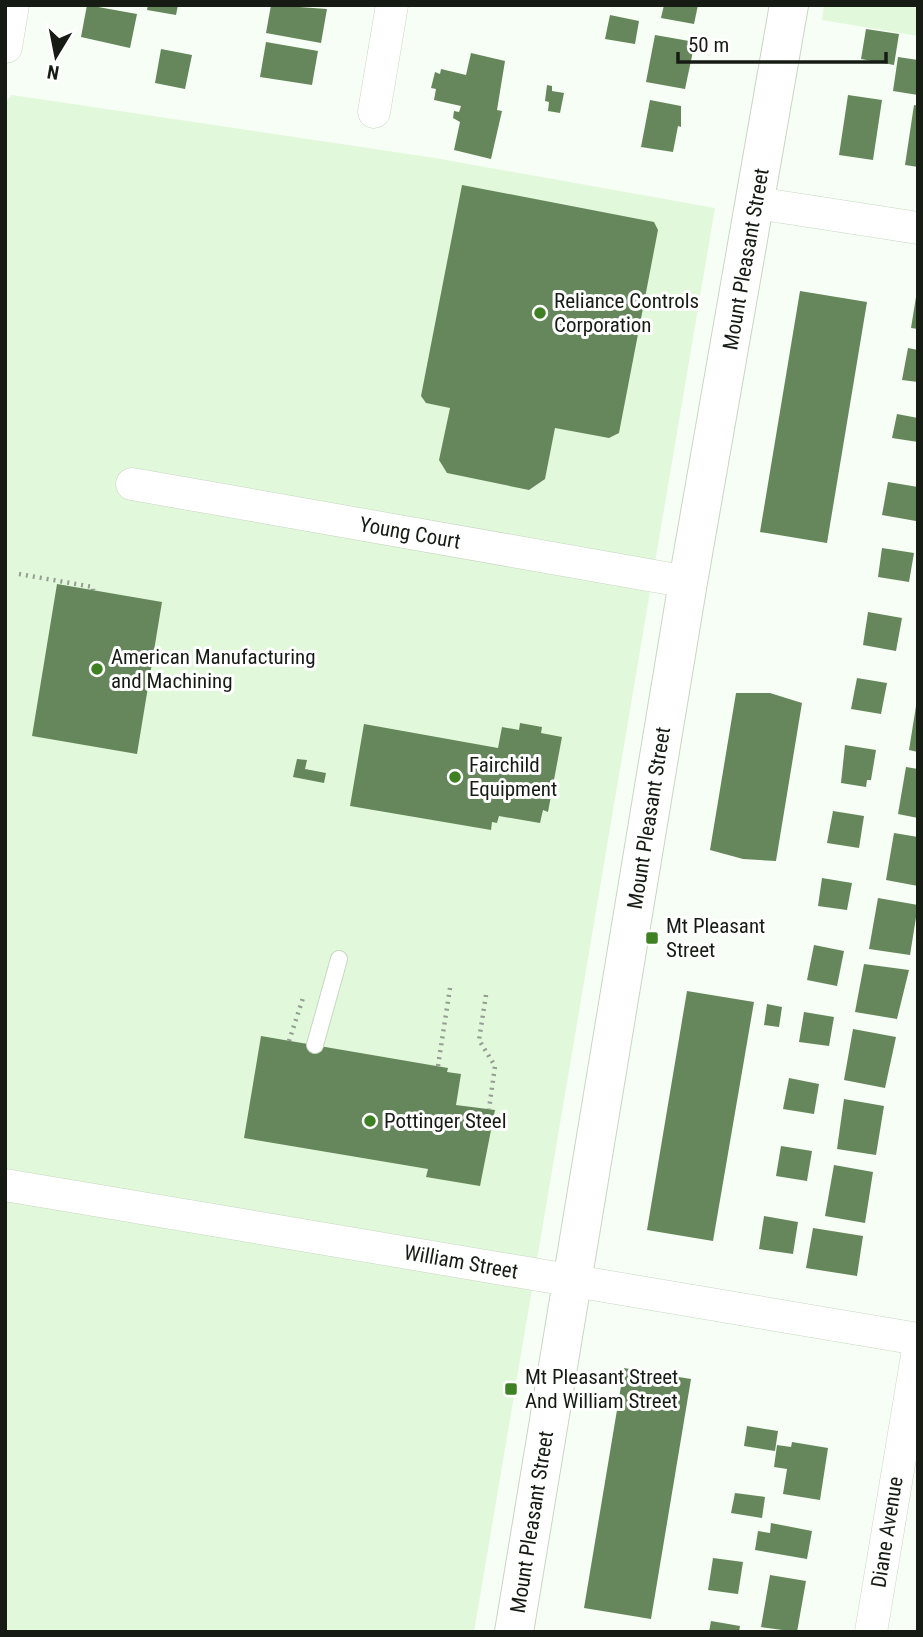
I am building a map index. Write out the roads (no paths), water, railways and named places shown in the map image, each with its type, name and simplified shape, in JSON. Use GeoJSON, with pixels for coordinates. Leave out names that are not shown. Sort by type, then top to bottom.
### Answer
{"type":"FeatureCollection","features":[{"type":"Feature","properties":{"kind":"street"},"geometry":{"type":"LineString","coordinates":[[6,47],[13,5]]}},
{"type":"Feature","properties":{"kind":"street"},"geometry":{"type":"LineString","coordinates":[[374,112],[392,5]]}},
{"type":"Feature","properties":{"kind":"street","name":"Mount Pleasant Street"},"geometry":{"type":"LineString","coordinates":[[514,1632],[688,582],[789,5]]}},
{"type":"Feature","properties":{"kind":"street"},"geometry":{"type":"LineString","coordinates":[[756,203],[918,228]]}},
{"type":"Feature","properties":{"kind":"street","name":"Young Court"},"geometry":{"type":"LineString","coordinates":[[132,484],[688,582]]}},
{"type":"Feature","properties":{"kind":"street","name":"William Street"},"geometry":{"type":"LineString","coordinates":[[5,1185],[918,1339]]}},
{"type":"Feature","properties":{"kind":"street","name":"Diane Avenue"},"geometry":{"type":"LineString","coordinates":[[871,1632],[918,1350]]}},
{"type":"Feature","properties":{"kind":"lane"},"geometry":{"type":"LineString","coordinates":[[315,1045],[339,959]]}},
{"type":"Feature","properties":{"kind":"place","name":"Reliance Controls Corporation"},"geometry":{"type":"Point","coordinates":[540,313]}},
{"type":"Feature","properties":{"kind":"place","name":"American Manufacturing and Machining"},"geometry":{"type":"Point","coordinates":[97,669]}},
{"type":"Feature","properties":{"kind":"place","name":"Fairchild Equipment"},"geometry":{"type":"Point","coordinates":[455,777]}},
{"type":"Feature","properties":{"kind":"place","name":"Mt Pleasant Street"},"geometry":{"type":"Point","coordinates":[652,938]}},
{"type":"Feature","properties":{"kind":"place","name":"Pottinger Steel"},"geometry":{"type":"Point","coordinates":[370,1121]}},
{"type":"Feature","properties":{"kind":"place","name":"Mt Pleasant Street And William Street"},"geometry":{"type":"Point","coordinates":[511,1389]}}]}
